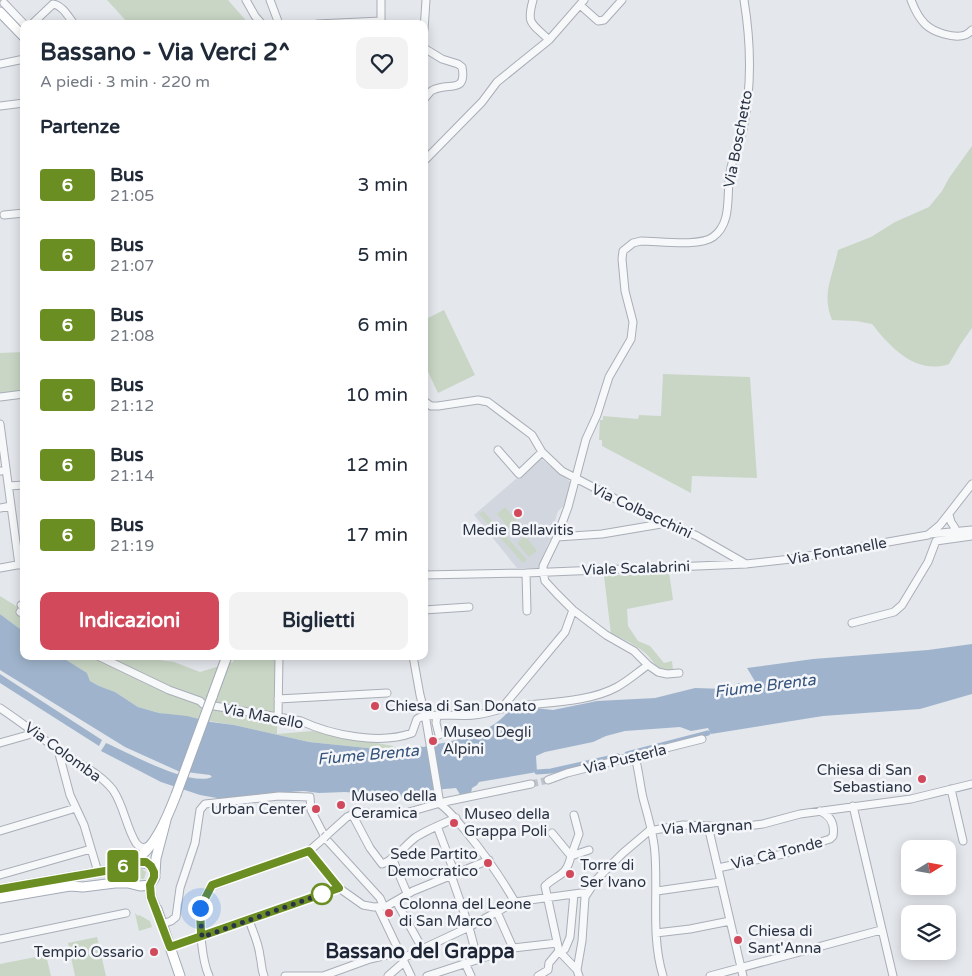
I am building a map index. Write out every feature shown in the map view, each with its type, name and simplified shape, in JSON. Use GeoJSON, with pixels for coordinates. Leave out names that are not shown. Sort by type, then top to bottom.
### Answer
{"type":"FeatureCollection","features":[{"type":"Feature","properties":{"kind":"main road"},"geometry":{"type":"LineString","coordinates":[[0,12],[20,31]]}},
{"type":"Feature","properties":{"kind":"main road"},"geometry":{"type":"LineString","coordinates":[[132,863],[146,853],[166,820],[226,660]]}},
{"type":"Feature","properties":{"kind":"main road"},"geometry":{"type":"LineString","coordinates":[[152,881],[166,820]]}},
{"type":"Feature","properties":{"kind":"main road"},"geometry":{"type":"LineString","coordinates":[[0,889],[114,869],[143,861],[154,848],[160,831]]}},
{"type":"Feature","properties":{"kind":"main road"},"geometry":{"type":"LineString","coordinates":[[143,861],[151,866],[158,914],[180,976]]}},
{"type":"Feature","properties":{"kind":"main road"},"geometry":{"type":"LineString","coordinates":[[114,869],[110,877],[115,883]]}},
{"type":"Feature","properties":{"kind":"main road"},"geometry":{"type":"LineString","coordinates":[[0,898],[64,886],[128,883],[140,886],[152,881]]}},
{"type":"Feature","properties":{"kind":"street"},"geometry":{"type":"LineString","coordinates":[[246,0],[258,20]]}},
{"type":"Feature","properties":{"kind":"street"},"geometry":{"type":"LineString","coordinates":[[270,0],[278,20]]}},
{"type":"Feature","properties":{"kind":"street"},"geometry":{"type":"LineString","coordinates":[[381,0],[381,20]]}},
{"type":"Feature","properties":{"kind":"street"},"geometry":{"type":"LineString","coordinates":[[425,20],[426,0]]}},
{"type":"Feature","properties":{"kind":"street"},"geometry":{"type":"LineString","coordinates":[[533,0],[528,16],[532,23],[549,40]]}},
{"type":"Feature","properties":{"kind":"street"},"geometry":{"type":"LineString","coordinates":[[428,157],[476,107],[497,82],[549,40],[582,2],[598,21],[604,20],[622,0]]}},
{"type":"Feature","properties":{"kind":"street","name":"Via Boschetto"},"geometry":{"type":"LineString","coordinates":[[576,479],[586,439],[597,415],[609,377],[631,339],[633,330],[633,322],[625,290],[623,251],[633,243],[641,241],[706,241],[717,234],[726,220],[729,179],[733,157],[742,131],[747,98],[750,56],[749,30],[744,0]]}},
{"type":"Feature","properties":{"kind":"street"},"geometry":{"type":"LineString","coordinates":[[911,0],[916,12],[925,24],[935,30],[955,36],[965,35],[972,30]]}},
{"type":"Feature","properties":{"kind":"street"},"geometry":{"type":"LineString","coordinates":[[4,3],[20,20]]}},
{"type":"Feature","properties":{"kind":"street"},"geometry":{"type":"LineString","coordinates":[[36,20],[53,4],[56,4],[62,8],[71,20]]}},
{"type":"Feature","properties":{"kind":"street"},"geometry":{"type":"LineString","coordinates":[[428,50],[442,59],[458,64],[462,67],[464,77],[461,83],[432,90],[428,94]]}},
{"type":"Feature","properties":{"kind":"street"},"geometry":{"type":"LineString","coordinates":[[0,64],[20,60]]}},
{"type":"Feature","properties":{"kind":"street"},"geometry":{"type":"LineString","coordinates":[[0,106],[20,104]]}},
{"type":"Feature","properties":{"kind":"street"},"geometry":{"type":"LineString","coordinates":[[4,215],[20,213]]}},
{"type":"Feature","properties":{"kind":"street"},"geometry":{"type":"LineString","coordinates":[[0,397],[20,394]]}},
{"type":"Feature","properties":{"kind":"street","name":"Via Colbacchini"},"geometry":{"type":"LineString","coordinates":[[428,404],[438,406],[478,400],[488,402],[532,435],[542,452],[562,471],[697,536],[746,564]]}},
{"type":"Feature","properties":{"kind":"street"},"geometry":{"type":"LineString","coordinates":[[0,424],[12,506],[18,521],[20,543]]}},
{"type":"Feature","properties":{"kind":"street"},"geometry":{"type":"LineString","coordinates":[[498,450],[519,474],[542,452]]}},
{"type":"Feature","properties":{"kind":"street"},"geometry":{"type":"LineString","coordinates":[[576,479],[557,536],[543,566],[545,580],[573,610],[606,635],[634,650],[648,665],[658,672],[667,674],[679,673]]}},
{"type":"Feature","properties":{"kind":"street","name":"Via Fontanelle"},"geometry":{"type":"LineString","coordinates":[[746,564],[791,559],[928,534],[940,528],[972,484]]}},
{"type":"Feature","properties":{"kind":"street"},"geometry":{"type":"LineString","coordinates":[[10,486],[20,485]]}},
{"type":"Feature","properties":{"kind":"street"},"geometry":{"type":"LineString","coordinates":[[0,508],[12,506]]}},
{"type":"Feature","properties":{"kind":"street"},"geometry":{"type":"LineString","coordinates":[[949,515],[951,522],[957,529]]}},
{"type":"Feature","properties":{"kind":"street"},"geometry":{"type":"LineString","coordinates":[[557,536],[602,534],[667,523]]}},
{"type":"Feature","properties":{"kind":"street"},"geometry":{"type":"LineString","coordinates":[[940,528],[972,530]]}},
{"type":"Feature","properties":{"kind":"street"},"geometry":{"type":"LineString","coordinates":[[852,623],[894,612],[902,605],[928,562],[936,541],[972,536]]}},
{"type":"Feature","properties":{"kind":"street","name":"Viale Scalabrini"},"geometry":{"type":"LineString","coordinates":[[428,575],[746,564]]}},
{"type":"Feature","properties":{"kind":"street"},"geometry":{"type":"LineString","coordinates":[[0,568],[20,565]]}},
{"type":"Feature","properties":{"kind":"street"},"geometry":{"type":"LineString","coordinates":[[526,573],[527,610]]}},
{"type":"Feature","properties":{"kind":"street"},"geometry":{"type":"LineString","coordinates":[[428,610],[469,608]]}},
{"type":"Feature","properties":{"kind":"street"},"geometry":{"type":"LineString","coordinates":[[501,709],[564,632],[573,610]]}},
{"type":"Feature","properties":{"kind":"street","name":"Via Macello"},"geometry":{"type":"LineString","coordinates":[[106,660],[203,704],[301,721],[314,728],[369,739],[396,737],[412,733],[417,719],[425,714]]}},
{"type":"Feature","properties":{"kind":"street"},"geometry":{"type":"LineString","coordinates":[[278,718],[279,660]]}},
{"type":"Feature","properties":{"kind":"street"},"geometry":{"type":"LineString","coordinates":[[414,660],[425,714],[439,800],[456,818],[489,860],[516,902]]}},
{"type":"Feature","properties":{"kind":"street"},"geometry":{"type":"LineString","coordinates":[[425,714],[444,716],[485,715],[501,709],[603,693],[617,687],[648,665]]}},
{"type":"Feature","properties":{"kind":"street"},"geometry":{"type":"LineString","coordinates":[[278,699],[387,693]]}},
{"type":"Feature","properties":{"kind":"street","name":"Via Colomba"},"geometry":{"type":"LineString","coordinates":[[0,708],[4,714],[34,731],[58,750],[100,777],[112,789],[118,799],[133,839],[139,847],[143,848],[150,845]]}},
{"type":"Feature","properties":{"kind":"street"},"geometry":{"type":"LineString","coordinates":[[437,715],[436,723],[439,735]]}},
{"type":"Feature","properties":{"kind":"street"},"geometry":{"type":"LineString","coordinates":[[0,743],[28,735],[34,731]]}},
{"type":"Feature","properties":{"kind":"street","name":"Via Pusterla"},"geometry":{"type":"LineString","coordinates":[[548,780],[567,773],[702,739]]}},
{"type":"Feature","properties":{"kind":"street"},"geometry":{"type":"LineString","coordinates":[[58,750],[68,790],[84,825],[98,872]]}},
{"type":"Feature","properties":{"kind":"street"},"geometry":{"type":"LineString","coordinates":[[636,757],[655,852],[657,952],[663,976]]}},
{"type":"Feature","properties":{"kind":"street"},"geometry":{"type":"LineString","coordinates":[[209,976],[204,962],[200,908],[212,885],[309,851],[352,814],[367,812],[402,814],[439,800],[531,784]]}},
{"type":"Feature","properties":{"kind":"street","name":"Via Margnan"},"geometry":{"type":"LineString","coordinates":[[652,830],[683,825],[752,826],[800,814],[911,799],[972,784]]}},
{"type":"Feature","properties":{"kind":"street"},"geometry":{"type":"LineString","coordinates":[[951,789],[963,841]]}},
{"type":"Feature","properties":{"kind":"street"},"geometry":{"type":"LineString","coordinates":[[162,924],[172,921],[176,916],[180,888],[195,843],[200,810],[205,804],[280,796],[310,797],[311,810],[326,839],[380,898],[380,906],[411,976]]}},
{"type":"Feature","properties":{"kind":"street"},"geometry":{"type":"LineString","coordinates":[[852,806],[892,976]]}},
{"type":"Feature","properties":{"kind":"street"},"geometry":{"type":"LineString","coordinates":[[0,831],[76,808]]}},
{"type":"Feature","properties":{"kind":"street","name":"Via Cà Tonde"},"geometry":{"type":"LineString","coordinates":[[718,868],[782,854],[830,839],[834,836],[833,824],[827,815],[820,811]]}},
{"type":"Feature","properties":{"kind":"street"},"geometry":{"type":"LineString","coordinates":[[352,814],[377,859],[382,864],[425,831],[456,818]]}},
{"type":"Feature","properties":{"kind":"street"},"geometry":{"type":"LineString","coordinates":[[574,815],[579,834],[568,868],[545,886],[560,948],[578,973]]}},
{"type":"Feature","properties":{"kind":"street"},"geometry":{"type":"LineString","coordinates":[[437,826],[475,950]]}},
{"type":"Feature","properties":{"kind":"street"},"geometry":{"type":"LineString","coordinates":[[708,826],[743,976]]}},
{"type":"Feature","properties":{"kind":"street"},"geometry":{"type":"LineString","coordinates":[[578,973],[585,897],[596,880],[623,852],[652,830]]}},
{"type":"Feature","properties":{"kind":"street"},"geometry":{"type":"LineString","coordinates":[[552,834],[571,856]]}},
{"type":"Feature","properties":{"kind":"street"},"geometry":{"type":"LineString","coordinates":[[0,875],[91,849]]}},
{"type":"Feature","properties":{"kind":"street"},"geometry":{"type":"LineString","coordinates":[[571,856],[589,850]]}},
{"type":"Feature","properties":{"kind":"street"},"geometry":{"type":"LineString","coordinates":[[309,851],[339,888],[365,906],[388,906],[410,892],[489,860]]}},
{"type":"Feature","properties":{"kind":"street"},"geometry":{"type":"LineString","coordinates":[[394,856],[410,892]]}},
{"type":"Feature","properties":{"kind":"street"},"geometry":{"type":"LineString","coordinates":[[657,891],[720,882]]}},
{"type":"Feature","properties":{"kind":"street"},"geometry":{"type":"LineString","coordinates":[[170,947],[339,888]]}},
{"type":"Feature","properties":{"kind":"street"},"geometry":{"type":"LineString","coordinates":[[388,976],[403,959],[422,948],[469,929],[516,902],[585,892],[587,894]]}},
{"type":"Feature","properties":{"kind":"street"},"geometry":{"type":"LineString","coordinates":[[538,976],[548,970],[549,963],[570,937],[574,894]]}},
{"type":"Feature","properties":{"kind":"street"},"geometry":{"type":"LineString","coordinates":[[397,900],[422,948]]}},
{"type":"Feature","properties":{"kind":"street"},"geometry":{"type":"LineString","coordinates":[[497,912],[512,948]]}},
{"type":"Feature","properties":{"kind":"street"},"geometry":{"type":"LineString","coordinates":[[0,939],[126,914]]}},
{"type":"Feature","properties":{"kind":"street"},"geometry":{"type":"LineString","coordinates":[[249,920],[259,950],[260,966],[264,976]]}},
{"type":"Feature","properties":{"kind":"street"},"geometry":{"type":"LineString","coordinates":[[656,933],[730,921]]}},
{"type":"Feature","properties":{"kind":"street"},"geometry":{"type":"LineString","coordinates":[[710,976],[881,930]]}},
{"type":"Feature","properties":{"kind":"street"},"geometry":{"type":"LineString","coordinates":[[428,976],[512,948],[560,948]]}},
{"type":"Feature","properties":{"kind":"street"},"geometry":{"type":"LineString","coordinates":[[285,976],[323,976],[370,959],[403,959]]}},
{"type":"Feature","properties":{"kind":"street"},"geometry":{"type":"LineString","coordinates":[[465,963],[471,976]]}},
{"type":"Feature","properties":{"kind":"shaded area","name":"Medie Bellavitis"},"geometry":{"type":"Polygon","coordinates":[[[540,458],[572,483],[565,505],[558,511],[550,537],[552,538],[538,568],[517,568],[474,515],[540,458]]]}},
{"type":"Feature","properties":{"kind":"green space"},"geometry":{"type":"Polygon","coordinates":[[[107,0],[228,0],[246,20],[125,20],[107,0]]]}},
{"type":"Feature","properties":{"kind":"green space"},"geometry":{"type":"Polygon","coordinates":[[[972,146],[972,328],[949,364],[926,366],[915,363],[896,350],[872,324],[832,320],[828,302],[829,285],[838,250],[871,237],[895,222],[929,207],[972,146]]]}},
{"type":"Feature","properties":{"kind":"green space"},"geometry":{"type":"Polygon","coordinates":[[[444,310],[475,375],[438,393],[428,372],[428,318],[444,310]]]}},
{"type":"Feature","properties":{"kind":"green space"},"geometry":{"type":"Polygon","coordinates":[[[20,352],[20,392],[0,394],[0,353],[20,352]]]}},
{"type":"Feature","properties":{"kind":"green space"},"geometry":{"type":"Polygon","coordinates":[[[663,374],[750,377],[757,478],[692,476],[691,493],[602,446],[602,440],[599,440],[600,420],[603,420],[603,416],[638,419],[639,415],[661,416],[663,374]]]}},
{"type":"Feature","properties":{"kind":"green space"},"geometry":{"type":"Polygon","coordinates":[[[505,507],[525,531],[517,537],[497,514],[505,507]]]}},
{"type":"Feature","properties":{"kind":"green space"},"geometry":{"type":"Polygon","coordinates":[[[483,511],[527,560],[523,563],[479,514],[483,511]]]}},
{"type":"Feature","properties":{"kind":"green space"},"geometry":{"type":"Polygon","coordinates":[[[525,536],[537,551],[529,557],[517,543],[525,536]]]}},
{"type":"Feature","properties":{"kind":"green space"},"geometry":{"type":"Polygon","coordinates":[[[669,572],[673,600],[627,609],[628,626],[638,641],[650,646],[664,663],[672,661],[673,670],[659,668],[648,655],[636,646],[611,634],[604,576],[669,572]]]}},
{"type":"Feature","properties":{"kind":"green space"},"geometry":{"type":"Polygon","coordinates":[[[0,596],[20,608],[20,629],[0,614],[0,596]]]}},
{"type":"Feature","properties":{"kind":"green space"},"geometry":{"type":"Polygon","coordinates":[[[66,660],[159,660],[174,662],[200,672],[233,662],[233,660],[277,660],[277,734],[313,731],[393,746],[393,748],[377,749],[309,742],[234,725],[159,713],[138,707],[115,692],[90,681],[87,673],[66,660]]]}},
{"type":"Feature","properties":{"kind":"green space"},"geometry":{"type":"Polygon","coordinates":[[[141,868],[146,872],[144,879],[131,878],[119,881],[114,878],[113,874],[118,870],[119,874],[141,868]]]}},
{"type":"Feature","properties":{"kind":"green space"},"geometry":{"type":"Polygon","coordinates":[[[135,913],[150,921],[152,927],[139,931],[135,913]]]}},
{"type":"Feature","properties":{"kind":"green space"},"geometry":{"type":"Polygon","coordinates":[[[97,937],[106,976],[75,976],[68,943],[97,937]]]}},
{"type":"Feature","properties":{"kind":"green space"},"geometry":{"type":"Polygon","coordinates":[[[46,955],[51,976],[0,976],[0,964],[46,955]]]}},
{"type":"Feature","properties":{"kind":"water","name":"Fiume Brenta"},"geometry":{"type":"Polygon","coordinates":[[[0,614],[20,629],[20,660],[66,660],[87,673],[90,681],[115,692],[138,707],[159,713],[234,725],[309,742],[377,749],[423,747],[458,740],[490,727],[508,712],[534,708],[553,710],[597,701],[655,698],[695,688],[727,689],[738,683],[756,683],[747,668],[813,659],[928,650],[972,644],[972,694],[920,709],[823,716],[711,734],[708,728],[691,731],[680,727],[625,731],[593,742],[545,752],[536,756],[537,772],[479,782],[472,788],[471,793],[461,796],[456,788],[433,790],[402,797],[345,792],[319,793],[304,791],[260,794],[237,798],[217,798],[200,795],[161,782],[101,751],[106,743],[159,768],[175,773],[202,779],[212,777],[210,775],[178,771],[125,747],[0,670],[0,614]]]}},
{"type":"Feature","properties":{"kind":"water"},"geometry":{"type":"Polygon","coordinates":[[[0,674],[102,740],[99,746],[0,683],[0,674]]]}},
{"type":"Feature","properties":{"kind":"waterway"},"geometry":{"type":"LineString","coordinates":[[627,754],[708,733]]}},
{"type":"Feature","properties":{"kind":"waterway"},"geometry":{"type":"LineString","coordinates":[[537,772],[551,771],[618,756]]}},
{"type":"Feature","properties":{"kind":"tunnel"},"geometry":{"type":"LineString","coordinates":[[531,784],[548,780]]}},
{"type":"Feature","properties":{"kind":"bus line","name":"6"},"geometry":{"type":"LineString","coordinates":[[0,889],[105,871],[132,863],[146,862],[154,872],[150,885],[151,897],[170,947],[339,888],[309,851],[212,885],[200,908],[201,933]]}},
{"type":"Feature","properties":{"kind":"place","name":"Medie Bellavitis"},"geometry":{"type":"Point","coordinates":[518,513]}},
{"type":"Feature","properties":{"kind":"place","name":"Chiesa di San Donato"},"geometry":{"type":"Point","coordinates":[375,706]}},
{"type":"Feature","properties":{"kind":"place","name":"Museo Degli Alpini"},"geometry":{"type":"Point","coordinates":[433,741]}},
{"type":"Feature","properties":{"kind":"place","name":"Chiesa di San Sebastiano"},"geometry":{"type":"Point","coordinates":[922,779]}},
{"type":"Feature","properties":{"kind":"place","name":"Museo della Ceramica"},"geometry":{"type":"Point","coordinates":[341,805]}},
{"type":"Feature","properties":{"kind":"place","name":"Urban Center"},"geometry":{"type":"Point","coordinates":[316,809]}},
{"type":"Feature","properties":{"kind":"place","name":"Museo della Grappa Poli"},"geometry":{"type":"Point","coordinates":[454,823]}},
{"type":"Feature","properties":{"kind":"place","name":"Sede Partito Democratico"},"geometry":{"type":"Point","coordinates":[488,863]}},
{"type":"Feature","properties":{"kind":"place","name":"Torre di Ser Ivano"},"geometry":{"type":"Point","coordinates":[570,874]}},
{"type":"Feature","properties":{"kind":"place","name":"Colonna del Leone di San Marco"},"geometry":{"type":"Point","coordinates":[389,913]}},
{"type":"Feature","properties":{"kind":"place","name":"Chiesa di Sant'Anna"},"geometry":{"type":"Point","coordinates":[738,940]}},
{"type":"Feature","properties":{"kind":"place","name":"Tempio Ossario"},"geometry":{"type":"Point","coordinates":[154,952]}},
{"type":"Feature","properties":{"kind":"district","name":"Bassano del Grappa"},"geometry":{"type":"Point","coordinates":[420,952]}},
{"type":"Feature","properties":{"kind":"route"},"geometry":{"type":"LineString","coordinates":[[200,908],[202,937],[322,894]]}}]}
